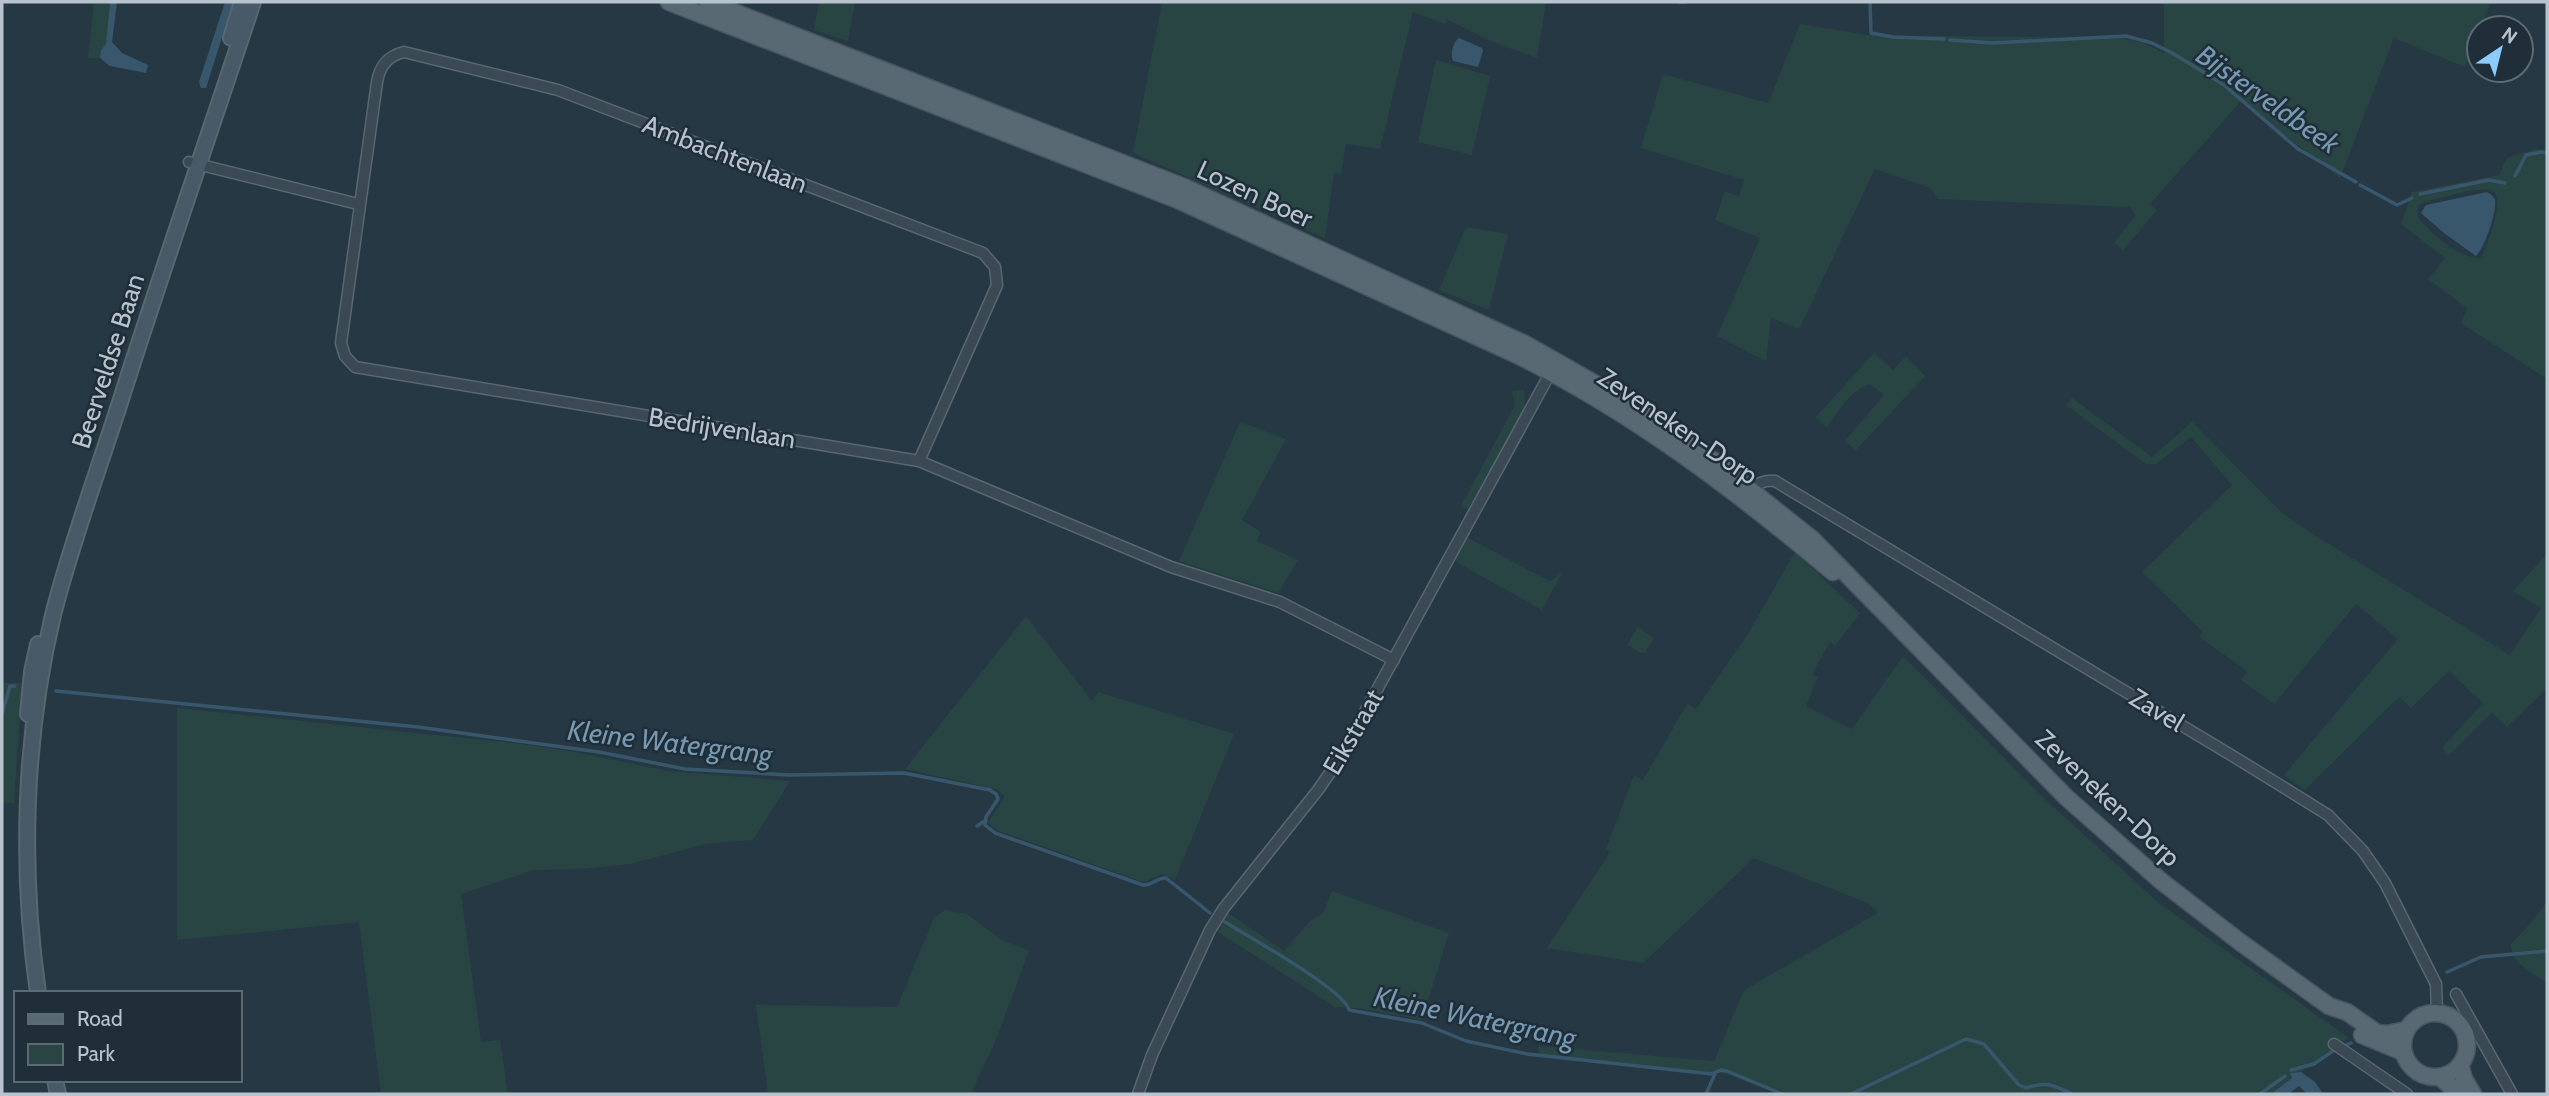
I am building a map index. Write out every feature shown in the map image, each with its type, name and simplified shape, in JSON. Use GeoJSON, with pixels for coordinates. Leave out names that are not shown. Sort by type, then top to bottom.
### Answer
{"type":"FeatureCollection","features":[{"type":"Feature","properties":{"kind":"main road","name":"Beerveldse Baan"},"geometry":{"type":"LineString","coordinates":[[38,991],[32,942],[27,829],[32,740],[45,654],[62,585],[242,2]]}},
{"type":"Feature","properties":{"kind":"main road","name":"Beerveldse Baan"},"geometry":{"type":"LineString","coordinates":[[194,163],[253,2]]}},
{"type":"Feature","properties":{"kind":"main road","name":"Lozen Boer"},"geometry":{"type":"LineString","coordinates":[[669,2],[1178,200],[1554,366]]}},
{"type":"Feature","properties":{"kind":"main road","name":"Lozen Boer"},"geometry":{"type":"LineString","coordinates":[[708,2],[1184,187],[1554,366]]}},
{"type":"Feature","properties":{"kind":"main road","name":"Zeveneken-Dorp"},"geometry":{"type":"LineString","coordinates":[[1554,366],[1766,509],[1856,592],[1875,603],[2067,798],[2133,859],[2209,919],[2329,1006],[2347,1012],[2377,1033],[2406,1030],[2415,1019],[2437,1013]]}},
{"type":"Feature","properties":{"kind":"main road","name":"Zeveneken-Dorp"},"geometry":{"type":"LineString","coordinates":[[2329,1006],[2337,1018],[2368,1040],[2403,1052],[2406,1060],[2417,1072],[2440,1077],[2459,1094]]}},
{"type":"Feature","properties":{"kind":"main road"},"geometry":{"type":"LineString","coordinates":[[2437,1013],[2453,1018],[2464,1032],[2467,1049],[2460,1065],[2440,1077]]}},
{"type":"Feature","properties":{"kind":"main road"},"geometry":{"type":"LineString","coordinates":[[2403,1052],[2406,1030]]}},
{"type":"Feature","properties":{"kind":"main road"},"geometry":{"type":"LineString","coordinates":[[2460,1065],[2473,1094]]}},
{"type":"Feature","properties":{"kind":"street","name":"Ambachtenlaan"},"geometry":{"type":"LineString","coordinates":[[358,204],[379,71],[384,62],[404,52],[558,90],[983,253],[995,267],[997,285],[919,461]]}},
{"type":"Feature","properties":{"kind":"street"},"geometry":{"type":"LineString","coordinates":[[194,163],[358,204]]}},
{"type":"Feature","properties":{"kind":"street","name":"Bedrijvenlaan"},"geometry":{"type":"LineString","coordinates":[[358,204],[341,343],[345,356],[355,367],[919,461],[1171,567],[1280,602],[1394,660]]}},
{"type":"Feature","properties":{"kind":"street","name":"Eikstraat"},"geometry":{"type":"LineString","coordinates":[[1138,1094],[1152,1055],[1210,930],[1224,908],[1331,771],[1362,721],[1554,366]]}},
{"type":"Feature","properties":{"kind":"street","name":"Zavel"},"geometry":{"type":"LineString","coordinates":[[1747,494],[1766,480],[1775,481],[2328,816],[2363,851],[2385,883],[2436,984],[2437,1013]]}},
{"type":"Feature","properties":{"kind":"street"},"geometry":{"type":"LineString","coordinates":[[1766,509],[1787,489]]}},
{"type":"Feature","properties":{"kind":"street"},"geometry":{"type":"LineString","coordinates":[[2456,994],[2512,1094]]}},
{"type":"Feature","properties":{"kind":"street"},"geometry":{"type":"LineString","coordinates":[[2334,1044],[2407,1094]]}},
{"type":"Feature","properties":{"kind":"green space"},"geometry":{"type":"Polygon","coordinates":[[[94,2],[110,2],[106,44],[101,50],[100,58],[88,58],[94,2]]]}},
{"type":"Feature","properties":{"kind":"green space"},"geometry":{"type":"Polygon","coordinates":[[[819,2],[855,2],[848,41],[814,30],[819,2]]]}},
{"type":"Feature","properties":{"kind":"green space"},"geometry":{"type":"Polygon","coordinates":[[[1162,2],[1546,2],[1537,58],[1498,44],[1446,19],[1445,24],[1413,12],[1380,149],[1346,144],[1341,174],[1334,173],[1325,238],[1133,153],[1162,2]]]}},
{"type":"Feature","properties":{"kind":"green space"},"geometry":{"type":"Polygon","coordinates":[[[2164,2],[2491,2],[2486,14],[2465,14],[2465,67],[2394,38],[2340,178],[2241,101],[2150,204],[2157,210],[2123,250],[2114,243],[2135,216],[2130,207],[1938,199],[1930,188],[1875,169],[1799,329],[1771,318],[1766,361],[1717,336],[1760,238],[1715,220],[1725,191],[1739,197],[1744,180],[1641,148],[1663,74],[1768,103],[1800,24],[1867,35],[2122,38],[2143,43],[2164,53],[2164,2]]]}},
{"type":"Feature","properties":{"kind":"green space"},"geometry":{"type":"Polygon","coordinates":[[[1436,60],[1490,76],[1472,155],[1418,142],[1436,60]]]}},
{"type":"Feature","properties":{"kind":"green space"},"geometry":{"type":"Polygon","coordinates":[[[2535,149],[2547,151],[2547,379],[2461,323],[2467,308],[2428,279],[2445,258],[2401,224],[2412,192],[2499,175],[2507,158],[2535,149]],[[2487,189],[2424,202],[2418,206],[2418,217],[2437,237],[2455,250],[2481,258],[2497,209],[2496,194],[2487,189]]]}},
{"type":"Feature","properties":{"kind":"green space"},"geometry":{"type":"Polygon","coordinates":[[[1466,227],[1508,234],[1489,310],[1439,290],[1466,227]]]}},
{"type":"Feature","properties":{"kind":"green space"},"geometry":{"type":"Polygon","coordinates":[[[1874,353],[1893,370],[1906,356],[1925,376],[1856,450],[1845,441],[1884,395],[1870,384],[1851,396],[1827,427],[1815,418],[1874,353]]]}},
{"type":"Feature","properties":{"kind":"green space"},"geometry":{"type":"Polygon","coordinates":[[[1524,390],[1525,408],[1468,509],[1461,506],[1515,405],[1512,391],[1524,390]]]}},
{"type":"Feature","properties":{"kind":"green space"},"geometry":{"type":"Polygon","coordinates":[[[2072,398],[2152,457],[2192,422],[2282,513],[2510,655],[2541,608],[2513,591],[2547,554],[2547,688],[2507,727],[2492,712],[2449,755],[2442,748],[2483,703],[2449,671],[2411,708],[2399,697],[2305,790],[2284,775],[2398,639],[2356,604],[2274,704],[2241,680],[2247,671],[2199,637],[2203,632],[2142,572],[2232,485],[2191,437],[2156,464],[2146,464],[2066,405],[2072,398]]]}},
{"type":"Feature","properties":{"kind":"green space"},"geometry":{"type":"Polygon","coordinates":[[[1240,422],[1286,439],[1242,520],[1261,532],[1257,541],[1298,560],[1278,593],[1179,561],[1240,422]]]}},
{"type":"Feature","properties":{"kind":"green space"},"geometry":{"type":"Polygon","coordinates":[[[1466,537],[1550,581],[1562,573],[1542,610],[1456,562],[1456,556],[1466,537]]]}},
{"type":"Feature","properties":{"kind":"green space"},"geometry":{"type":"Polygon","coordinates":[[[1795,552],[1860,613],[1835,646],[1830,642],[1812,674],[1818,677],[1806,706],[1852,729],[1903,656],[2046,800],[2160,904],[2349,1038],[2301,1072],[2291,1073],[2292,1078],[2271,1094],[1778,1094],[1727,1074],[1539,1054],[1538,1046],[1714,1061],[1744,990],[1878,913],[1870,904],[1754,858],[1643,963],[1547,948],[1610,852],[1606,849],[1634,775],[1643,780],[1687,704],[1696,709],[1749,632],[1795,552]]]}},
{"type":"Feature","properties":{"kind":"green space"},"geometry":{"type":"Polygon","coordinates":[[[1026,616],[1092,701],[1098,692],[1234,734],[1175,880],[1162,874],[1145,882],[1140,881],[999,831],[988,823],[1003,800],[1004,795],[999,790],[905,769],[1026,616]]]}},
{"type":"Feature","properties":{"kind":"green space"},"geometry":{"type":"Polygon","coordinates":[[[1638,627],[1654,638],[1645,653],[1627,645],[1638,627]]]}},
{"type":"Feature","properties":{"kind":"green space"},"geometry":{"type":"Polygon","coordinates":[[[2,683],[22,683],[14,803],[2,802],[2,683]]]}},
{"type":"Feature","properties":{"kind":"green space"},"geometry":{"type":"Polygon","coordinates":[[[177,708],[513,743],[570,751],[668,771],[790,781],[753,840],[710,843],[630,864],[534,870],[461,894],[481,1042],[500,1040],[508,1094],[381,1094],[359,922],[177,940],[177,708]]]}},
{"type":"Feature","properties":{"kind":"green space"},"geometry":{"type":"Polygon","coordinates":[[[1332,891],[1449,933],[1422,1020],[1358,1008],[1335,1007],[1218,932],[1228,913],[1284,951],[1310,921],[1323,913],[1332,891]]]}},
{"type":"Feature","properties":{"kind":"green space"},"geometry":{"type":"Polygon","coordinates":[[[2547,902],[2547,983],[2518,962],[2511,944],[2547,902]]]}},
{"type":"Feature","properties":{"kind":"green space"},"geometry":{"type":"Polygon","coordinates":[[[945,910],[967,914],[1000,939],[1029,951],[996,1040],[972,1091],[980,1094],[768,1094],[756,1005],[897,1007],[934,918],[945,910]]]}},
{"type":"Feature","properties":{"kind":"water"},"geometry":{"type":"Polygon","coordinates":[[[110,2],[117,2],[112,42],[122,53],[148,65],[146,73],[110,66],[100,58],[101,50],[106,44],[110,2]]]}},
{"type":"Feature","properties":{"kind":"water"},"geometry":{"type":"Polygon","coordinates":[[[225,2],[233,2],[206,88],[201,88],[199,82],[225,2]]]}},
{"type":"Feature","properties":{"kind":"water"},"geometry":{"type":"Polygon","coordinates":[[[1459,38],[1482,48],[1478,67],[1453,61],[1453,48],[1459,38]]]}},
{"type":"Feature","properties":{"kind":"water"},"geometry":{"type":"Polygon","coordinates":[[[2487,192],[2495,200],[2494,213],[2476,256],[2421,213],[2426,205],[2487,192]]]}},
{"type":"Feature","properties":{"kind":"water"},"geometry":{"type":"Polygon","coordinates":[[[2301,1072],[2315,1082],[2323,1094],[2307,1094],[2299,1086],[2288,1094],[2271,1094],[2292,1078],[2290,1073],[2301,1072]]]}},
{"type":"Feature","properties":{"kind":"waterway"},"geometry":{"type":"LineString","coordinates":[[1679,2],[1685,2]]}},
{"type":"Feature","properties":{"kind":"waterway","name":"Bijsterveldbeek"},"geometry":{"type":"LineString","coordinates":[[1870,2],[1871,33],[1893,37],[1944,39]]}},
{"type":"Feature","properties":{"kind":"waterway","name":"Bijsterveldbeek"},"geometry":{"type":"LineString","coordinates":[[1950,40],[1993,43],[2126,36],[2152,43],[2224,85],[2298,149],[2356,182]]}},
{"type":"Feature","properties":{"kind":"waterway","name":"Bijsterveldbeek"},"geometry":{"type":"LineString","coordinates":[[2515,176],[2526,155],[2547,153]]}},
{"type":"Feature","properties":{"kind":"waterway","name":"Bijsterveldbeek"},"geometry":{"type":"LineString","coordinates":[[2420,194],[2489,180],[2505,183]]}},
{"type":"Feature","properties":{"kind":"waterway","name":"Bijsterveldbeek"},"geometry":{"type":"LineString","coordinates":[[2360,185],[2397,205],[2412,198]]}},
{"type":"Feature","properties":{"kind":"waterway","name":"Kleine Watergrang"},"geometry":{"type":"LineString","coordinates":[[2,714],[10,686],[15,686]]}},
{"type":"Feature","properties":{"kind":"waterway","name":"Kleine Watergrang"},"geometry":{"type":"LineString","coordinates":[[56,691],[418,727],[599,752],[685,769],[789,775],[904,773],[990,790],[998,799],[986,817],[985,825],[995,833],[1143,885],[1166,878],[1210,913]]}},
{"type":"Feature","properties":{"kind":"waterway","name":"Kleine Watergrang"},"geometry":{"type":"LineString","coordinates":[[977,826],[986,820]]}},
{"type":"Feature","properties":{"kind":"waterway","name":"Kleine Watergrang"},"geometry":{"type":"LineString","coordinates":[[1225,922],[1314,977],[1343,1001],[1349,1010],[1422,1023],[1466,1041],[1527,1054],[1712,1074],[1721,1070],[1727,1071],[1782,1094]]}},
{"type":"Feature","properties":{"kind":"waterway","name":"Kleine Watergrang"},"geometry":{"type":"LineString","coordinates":[[2447,972],[2481,957],[2547,951]]}},
{"type":"Feature","properties":{"kind":"waterway","name":"Kleine Watergrang"},"geometry":{"type":"LineString","coordinates":[[1851,1094],[1966,1039],[1984,1044],[2019,1085],[2026,1088],[2050,1085],[2072,1094]]}},
{"type":"Feature","properties":{"kind":"waterway","name":"Kleine Watergrang"},"geometry":{"type":"LineString","coordinates":[[2346,1045],[2351,1043]]}},
{"type":"Feature","properties":{"kind":"waterway","name":"Kleine Watergrang"},"geometry":{"type":"LineString","coordinates":[[2291,1070],[2314,1064],[2333,1051]]}},
{"type":"Feature","properties":{"kind":"waterway"},"geometry":{"type":"LineString","coordinates":[[1706,1094],[1715,1074]]}},
{"type":"Feature","properties":{"kind":"waterway","name":"Kleine Watergrang"},"geometry":{"type":"LineString","coordinates":[[2260,1094],[2285,1076]]}}]}
